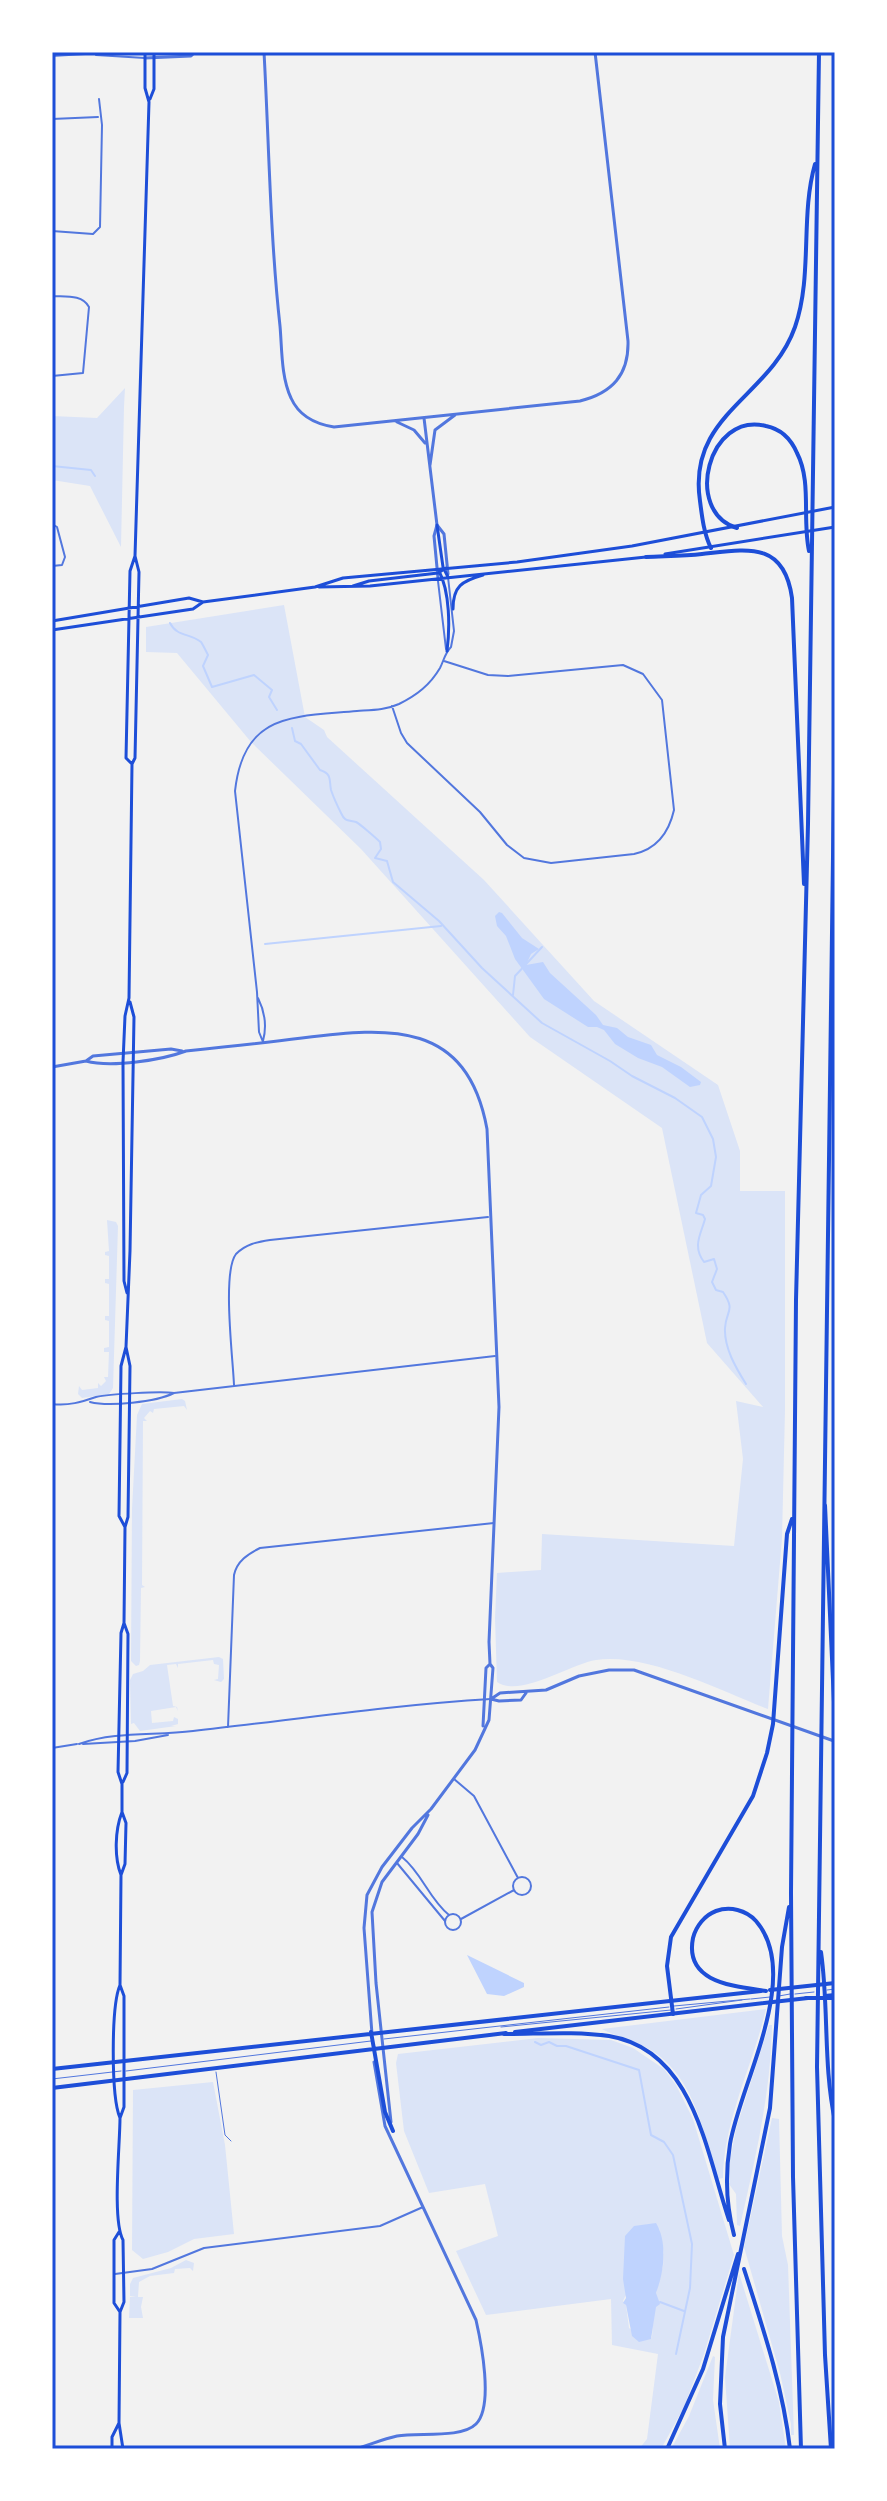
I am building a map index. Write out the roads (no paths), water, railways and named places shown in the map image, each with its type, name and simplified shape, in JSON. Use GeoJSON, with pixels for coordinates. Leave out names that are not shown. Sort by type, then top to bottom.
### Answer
{"type":"FeatureCollection","features":[{"type":"Feature","properties":{"kind":"main road"},"geometry":{"type":"LineString","coordinates":[[127,1293],[124,1281],[123,1062],[129,998],[132,764],[135,758],[139,572],[135,556],[149,102],[145,88],[145,52]]}},
{"type":"Feature","properties":{"kind":"main road"},"geometry":{"type":"LineString","coordinates":[[149,102],[154,89],[154,52]]}},
{"type":"Feature","properties":{"kind":"main road"},"geometry":{"type":"LineString","coordinates":[[810,541],[819,52]]}},
{"type":"Feature","properties":{"kind":"main road"},"geometry":{"type":"LineString","coordinates":[[711,548],[705,533],[697,480],[704,448],[719,423],[782,353],[800,312],[812,175],[817,158]]}},
{"type":"Feature","properties":{"kind":"main road"},"geometry":{"type":"LineString","coordinates":[[737,528],[724,524],[711,507],[709,474],[713,453],[722,440],[743,425],[773,427],[786,436],[798,453],[811,559],[794,1513],[791,1893],[793,2191],[801,2449]]}},
{"type":"Feature","properties":{"kind":"main road"},"geometry":{"type":"LineString","coordinates":[[52,621],[189,598],[203,602],[315,587],[349,588],[737,528],[835,507]]}},
{"type":"Feature","properties":{"kind":"main road"},"geometry":{"type":"LineString","coordinates":[[315,587],[343,578],[442,572],[491,573],[646,557],[835,527]]}},
{"type":"Feature","properties":{"kind":"main road"},"geometry":{"type":"LineString","coordinates":[[646,557],[750,550],[770,556],[785,570],[792,598],[805,909]]}},
{"type":"Feature","properties":{"kind":"main road"},"geometry":{"type":"LineString","coordinates":[[132,764],[126,758],[130,571],[135,556]]}},
{"type":"Feature","properties":{"kind":"main road"},"geometry":{"type":"LineString","coordinates":[[442,572],[447,651]]}},
{"type":"Feature","properties":{"kind":"main road"},"geometry":{"type":"LineString","coordinates":[[453,609],[453,596],[458,586],[469,579],[491,573]]}},
{"type":"Feature","properties":{"kind":"main road"},"geometry":{"type":"LineString","coordinates":[[52,630],[193,609],[203,602]]}},
{"type":"Feature","properties":{"kind":"main road"},"geometry":{"type":"LineString","coordinates":[[831,2449],[820,2169],[817,1980],[820,1943],[823,1475],[835,706]]}},
{"type":"Feature","properties":{"kind":"main road"},"geometry":{"type":"LineString","coordinates":[[123,2449],[119,2423],[120,2312],[124,2302],[124,2272],[123,2240],[119,2232],[124,1996],[120,1985],[121,1875],[125,1864],[126,1823],[118,1772],[118,1735],[130,1401],[130,1366],[126,1347],[134,1017],[129,998]]}},
{"type":"Feature","properties":{"kind":"main road"},"geometry":{"type":"LineString","coordinates":[[125,1527],[119,1516],[121,1366],[126,1347]]}},
{"type":"Feature","properties":{"kind":"main road"},"geometry":{"type":"LineString","coordinates":[[823,1475],[834,1713],[835,1950]]}},
{"type":"Feature","properties":{"kind":"main road"},"geometry":{"type":"LineString","coordinates":[[672,2008],[667,1966],[671,1937],[753,1796],[767,1753],[773,1724],[787,1534],[794,1513]]}},
{"type":"Feature","properties":{"kind":"main road"},"geometry":{"type":"LineString","coordinates":[[122,1784],[127,1773],[128,1634],[124,1623]]}},
{"type":"Feature","properties":{"kind":"main road"},"geometry":{"type":"LineString","coordinates":[[834,1713],[835,1724]]}},
{"type":"Feature","properties":{"kind":"main road"},"geometry":{"type":"LineString","coordinates":[[121,1875],[117,1865],[117,1823],[122,1812]]}},
{"type":"Feature","properties":{"kind":"main road"},"geometry":{"type":"LineString","coordinates":[[725,2449],[720,2404],[723,2337],[770,2108],[782,1947],[791,1893]]}},
{"type":"Feature","properties":{"kind":"main road"},"geometry":{"type":"LineString","coordinates":[[504,2034],[591,2034],[612,2037],[642,2047],[658,2059],[686,2093],[697,2117],[733,2233],[726,2175],[730,2143],[770,2009],[772,1983],[768,1942],[752,1916],[740,1910],[719,1910],[700,1923],[693,1939],[693,1951],[701,1972],[719,1983],[766,1991],[835,1991]]}},
{"type":"Feature","properties":{"kind":"main road"},"geometry":{"type":"LineString","coordinates":[[820,1943],[835,2121]]}},
{"type":"Feature","properties":{"kind":"main road"},"geometry":{"type":"LineString","coordinates":[[120,1985],[115,1996],[115,2105],[120,2118]]}},
{"type":"Feature","properties":{"kind":"main road"},"geometry":{"type":"LineString","coordinates":[[52,2088],[504,2034],[766,1991]]}},
{"type":"Feature","properties":{"kind":"main road"},"geometry":{"type":"LineString","coordinates":[[52,2069],[371,2032],[806,1998],[835,1991]]}},
{"type":"Feature","properties":{"kind":"main road"},"geometry":{"type":"LineString","coordinates":[[371,2032],[383,2103],[393,2131]]}},
{"type":"Feature","properties":{"kind":"main road"},"geometry":{"type":"LineString","coordinates":[[667,2449],[703,2369],[746,2224]]}},
{"type":"Feature","properties":{"kind":"main road"},"geometry":{"type":"LineString","coordinates":[[119,2232],[114,2240],[114,2303],[120,2312]]}},
{"type":"Feature","properties":{"kind":"main road"},"geometry":{"type":"LineString","coordinates":[[744,2269],[777,2374],[787,2416],[790,2449]]}},
{"type":"Feature","properties":{"kind":"main road"},"geometry":{"type":"LineString","coordinates":[[112,2449],[112,2437],[119,2423]]}},
{"type":"Feature","properties":{"kind":"street"},"geometry":{"type":"LineString","coordinates":[[52,56],[118,52]]}},
{"type":"Feature","properties":{"kind":"street"},"geometry":{"type":"LineString","coordinates":[[95,55],[154,58],[191,56],[195,52]]}},
{"type":"Feature","properties":{"kind":"street"},"geometry":{"type":"LineString","coordinates":[[264,52],[277,294],[289,394],[303,414],[324,426],[345,427],[593,398],[616,384],[629,352],[595,52]]}},
{"type":"Feature","properties":{"kind":"street"},"geometry":{"type":"LineString","coordinates":[[52,231],[93,234],[100,227],[102,125],[99,99]]}},
{"type":"Feature","properties":{"kind":"street"},"geometry":{"type":"LineString","coordinates":[[52,119],[99,117]]}},
{"type":"Feature","properties":{"kind":"street"},"geometry":{"type":"LineString","coordinates":[[52,296],[79,298],[86,301],[89,307],[83,373],[52,376]]}},
{"type":"Feature","properties":{"kind":"street"},"geometry":{"type":"LineString","coordinates":[[430,473],[435,430],[456,415]]}},
{"type":"Feature","properties":{"kind":"street"},"geometry":{"type":"LineString","coordinates":[[263,1043],[259,1032],[235,791],[237,771],[251,742],[276,721],[292,716],[392,706],[423,690],[444,661],[454,631],[453,609],[434,536],[437,525],[424,418]]}},
{"type":"Feature","properties":{"kind":"street"},"geometry":{"type":"LineString","coordinates":[[393,421],[414,430],[426,445]]}},
{"type":"Feature","properties":{"kind":"street"},"geometry":{"type":"LineString","coordinates":[[52,524],[57,527],[65,557],[62,565],[52,564]]}},
{"type":"Feature","properties":{"kind":"street"},"geometry":{"type":"LineString","coordinates":[[437,525],[444,534],[442,572]]}},
{"type":"Feature","properties":{"kind":"street"},"geometry":{"type":"LineString","coordinates":[[392,706],[407,743],[480,812],[507,845],[524,858],[551,863],[634,854],[659,841],[670,827],[674,810],[662,700],[643,674],[623,665],[508,676],[488,675],[444,661]]}},
{"type":"Feature","properties":{"kind":"street"},"geometry":{"type":"LineString","coordinates":[[257,995],[264,1008],[266,1031],[263,1043]]}},
{"type":"Feature","properties":{"kind":"street"},"geometry":{"type":"LineString","coordinates":[[52,1067],[86,1061],[93,1056],[171,1049],[186,1051],[379,1031],[413,1036],[439,1048],[470,1079],[483,1109],[487,1129],[499,1434],[490,1664],[493,1668],[488,1724],[469,1760],[373,1881],[364,1910],[371,2032]]}},
{"type":"Feature","properties":{"kind":"street"},"geometry":{"type":"LineString","coordinates":[[86,1061],[95,1064],[123,1062],[172,1056],[186,1051]]}},
{"type":"Feature","properties":{"kind":"street"},"geometry":{"type":"LineString","coordinates":[[234,1386],[229,1282],[234,1257],[245,1247],[270,1240],[490,1216]]}},
{"type":"Feature","properties":{"kind":"street"},"geometry":{"type":"LineString","coordinates":[[88,1401],[97,1397],[163,1391],[174,1393],[497,1356]]}},
{"type":"Feature","properties":{"kind":"street"},"geometry":{"type":"LineString","coordinates":[[348,1368],[349,1373]]}},
{"type":"Feature","properties":{"kind":"street"},"geometry":{"type":"LineString","coordinates":[[52,1404],[121,1402],[164,1398],[174,1393]]}},
{"type":"Feature","properties":{"kind":"street"},"geometry":{"type":"LineString","coordinates":[[228,1727],[234,1575],[249,1555],[260,1548],[495,1523]]}},
{"type":"Feature","properties":{"kind":"street"},"geometry":{"type":"LineString","coordinates":[[484,1729],[486,1668],[490,1664]]}},
{"type":"Feature","properties":{"kind":"street"},"geometry":{"type":"LineString","coordinates":[[491,1699],[500,1693],[546,1690],[579,1676],[609,1670],[634,1670],[835,1741]]}},
{"type":"Feature","properties":{"kind":"street"},"geometry":{"type":"LineString","coordinates":[[79,1744],[98,1737],[118,1735],[173,1733],[484,1699],[521,1700],[526,1693]]}},
{"type":"Feature","properties":{"kind":"street"},"geometry":{"type":"LineString","coordinates":[[52,1748],[127,1742],[173,1733]]}},
{"type":"Feature","properties":{"kind":"street"},"geometry":{"type":"LineString","coordinates":[[454,1779],[474,1796],[518,1878]]}},
{"type":"Feature","properties":{"kind":"street"},"geometry":{"type":"LineString","coordinates":[[392,2138],[372,1912],[382,1882],[418,1834],[431,1809]]}},
{"type":"Feature","properties":{"kind":"street"},"geometry":{"type":"LineString","coordinates":[[394,1851],[412,1866],[435,1901],[449,1915]]}},
{"type":"Feature","properties":{"kind":"street"},"geometry":{"type":"LineString","coordinates":[[390,1857],[448,1928],[454,1930],[460,1927],[461,1919],[457,1914],[449,1915],[445,1921]]}},
{"type":"Feature","properties":{"kind":"street"},"geometry":{"type":"LineString","coordinates":[[514,1890],[523,1895],[531,1888],[528,1879],[518,1878]]}},
{"type":"Feature","properties":{"kind":"street"},"geometry":{"type":"LineString","coordinates":[[514,1890],[513,1885],[518,1878]]}},
{"type":"Feature","properties":{"kind":"street"},"geometry":{"type":"LineString","coordinates":[[461,1919],[514,1890]]}},
{"type":"Feature","properties":{"kind":"street"},"geometry":{"type":"LineString","coordinates":[[355,2449],[398,2436],[463,2431],[476,2425],[485,2405],[482,2348],[476,2320],[382,2119],[375,2050]]}},
{"type":"Feature","properties":{"kind":"street"},"geometry":{"type":"LineString","coordinates":[[114,2274],[152,2269],[204,2248],[380,2226],[423,2207]]}},
{"type":"Feature","properties":{"kind":"lane"},"geometry":{"type":"LineString","coordinates":[[52,2079],[835,1991]]}},
{"type":"Feature","properties":{"kind":"lane"},"geometry":{"type":"LineString","coordinates":[[216,2070],[225,2135],[231,2141]]}},
{"type":"Feature","properties":{"kind":"water"},"geometry":{"type":"Polygon","coordinates":[[[499,912],[522,938],[539,949],[531,954],[526,965],[543,962],[550,973],[603,1025],[617,1028],[628,1037],[651,1045],[657,1055],[681,1067],[701,1082],[700,1085],[690,1087],[662,1067],[638,1058],[615,1044],[604,1030],[588,1027],[544,999],[515,959],[506,936],[497,926],[495,916],[499,912]]]}},
{"type":"Feature","properties":{"kind":"water"},"geometry":{"type":"Polygon","coordinates":[[[467,1955],[524,1983],[524,1987],[504,1996],[487,1994],[467,1955]]]}},
{"type":"Feature","properties":{"kind":"water"},"geometry":{"type":"Polygon","coordinates":[[[656,2223],[663,2248],[663,2267],[656,2293],[660,2304],[656,2307],[651,2339],[639,2342],[632,2336],[623,2303],[626,2298],[623,2279],[625,2236],[634,2226],[656,2223]]]}},
{"type":"Feature","properties":{"kind":"waterway"},"geometry":{"type":"LineString","coordinates":[[52,466],[91,470],[95,476]]}},
{"type":"Feature","properties":{"kind":"waterway"},"geometry":{"type":"LineString","coordinates":[[170,623],[176,631],[202,643],[208,655],[203,666],[212,687],[254,675],[272,690],[269,697],[277,710]]}},
{"type":"Feature","properties":{"kind":"waterway"},"geometry":{"type":"LineString","coordinates":[[292,728],[295,741],[328,775],[331,790],[344,818],[358,823],[380,842],[381,849],[375,858],[387,861],[393,882],[439,921],[482,968],[542,1023],[675,1098],[702,1117],[713,1139],[716,1157],[711,1186],[701,1195],[696,1213],[705,1219],[698,1240],[699,1251],[704,1262],[714,1259],[717,1269],[712,1282],[716,1290],[723,1292],[730,1307],[725,1328],[726,1343],[746,1384]]}},
{"type":"Feature","properties":{"kind":"waterway"},"geometry":{"type":"LineString","coordinates":[[265,944],[441,926]]}},
{"type":"Feature","properties":{"kind":"waterway"},"geometry":{"type":"LineString","coordinates":[[513,995],[515,976],[542,947]]}},
{"type":"Feature","properties":{"kind":"waterway"},"geometry":{"type":"LineString","coordinates":[[535,2042],[566,2046],[639,2070],[651,2135],[664,2142],[673,2155],[692,2244],[690,2288],[676,2354]]}},
{"type":"Feature","properties":{"kind":"waterway"},"geometry":{"type":"LineString","coordinates":[[660,2302],[684,2311]]}}]}
